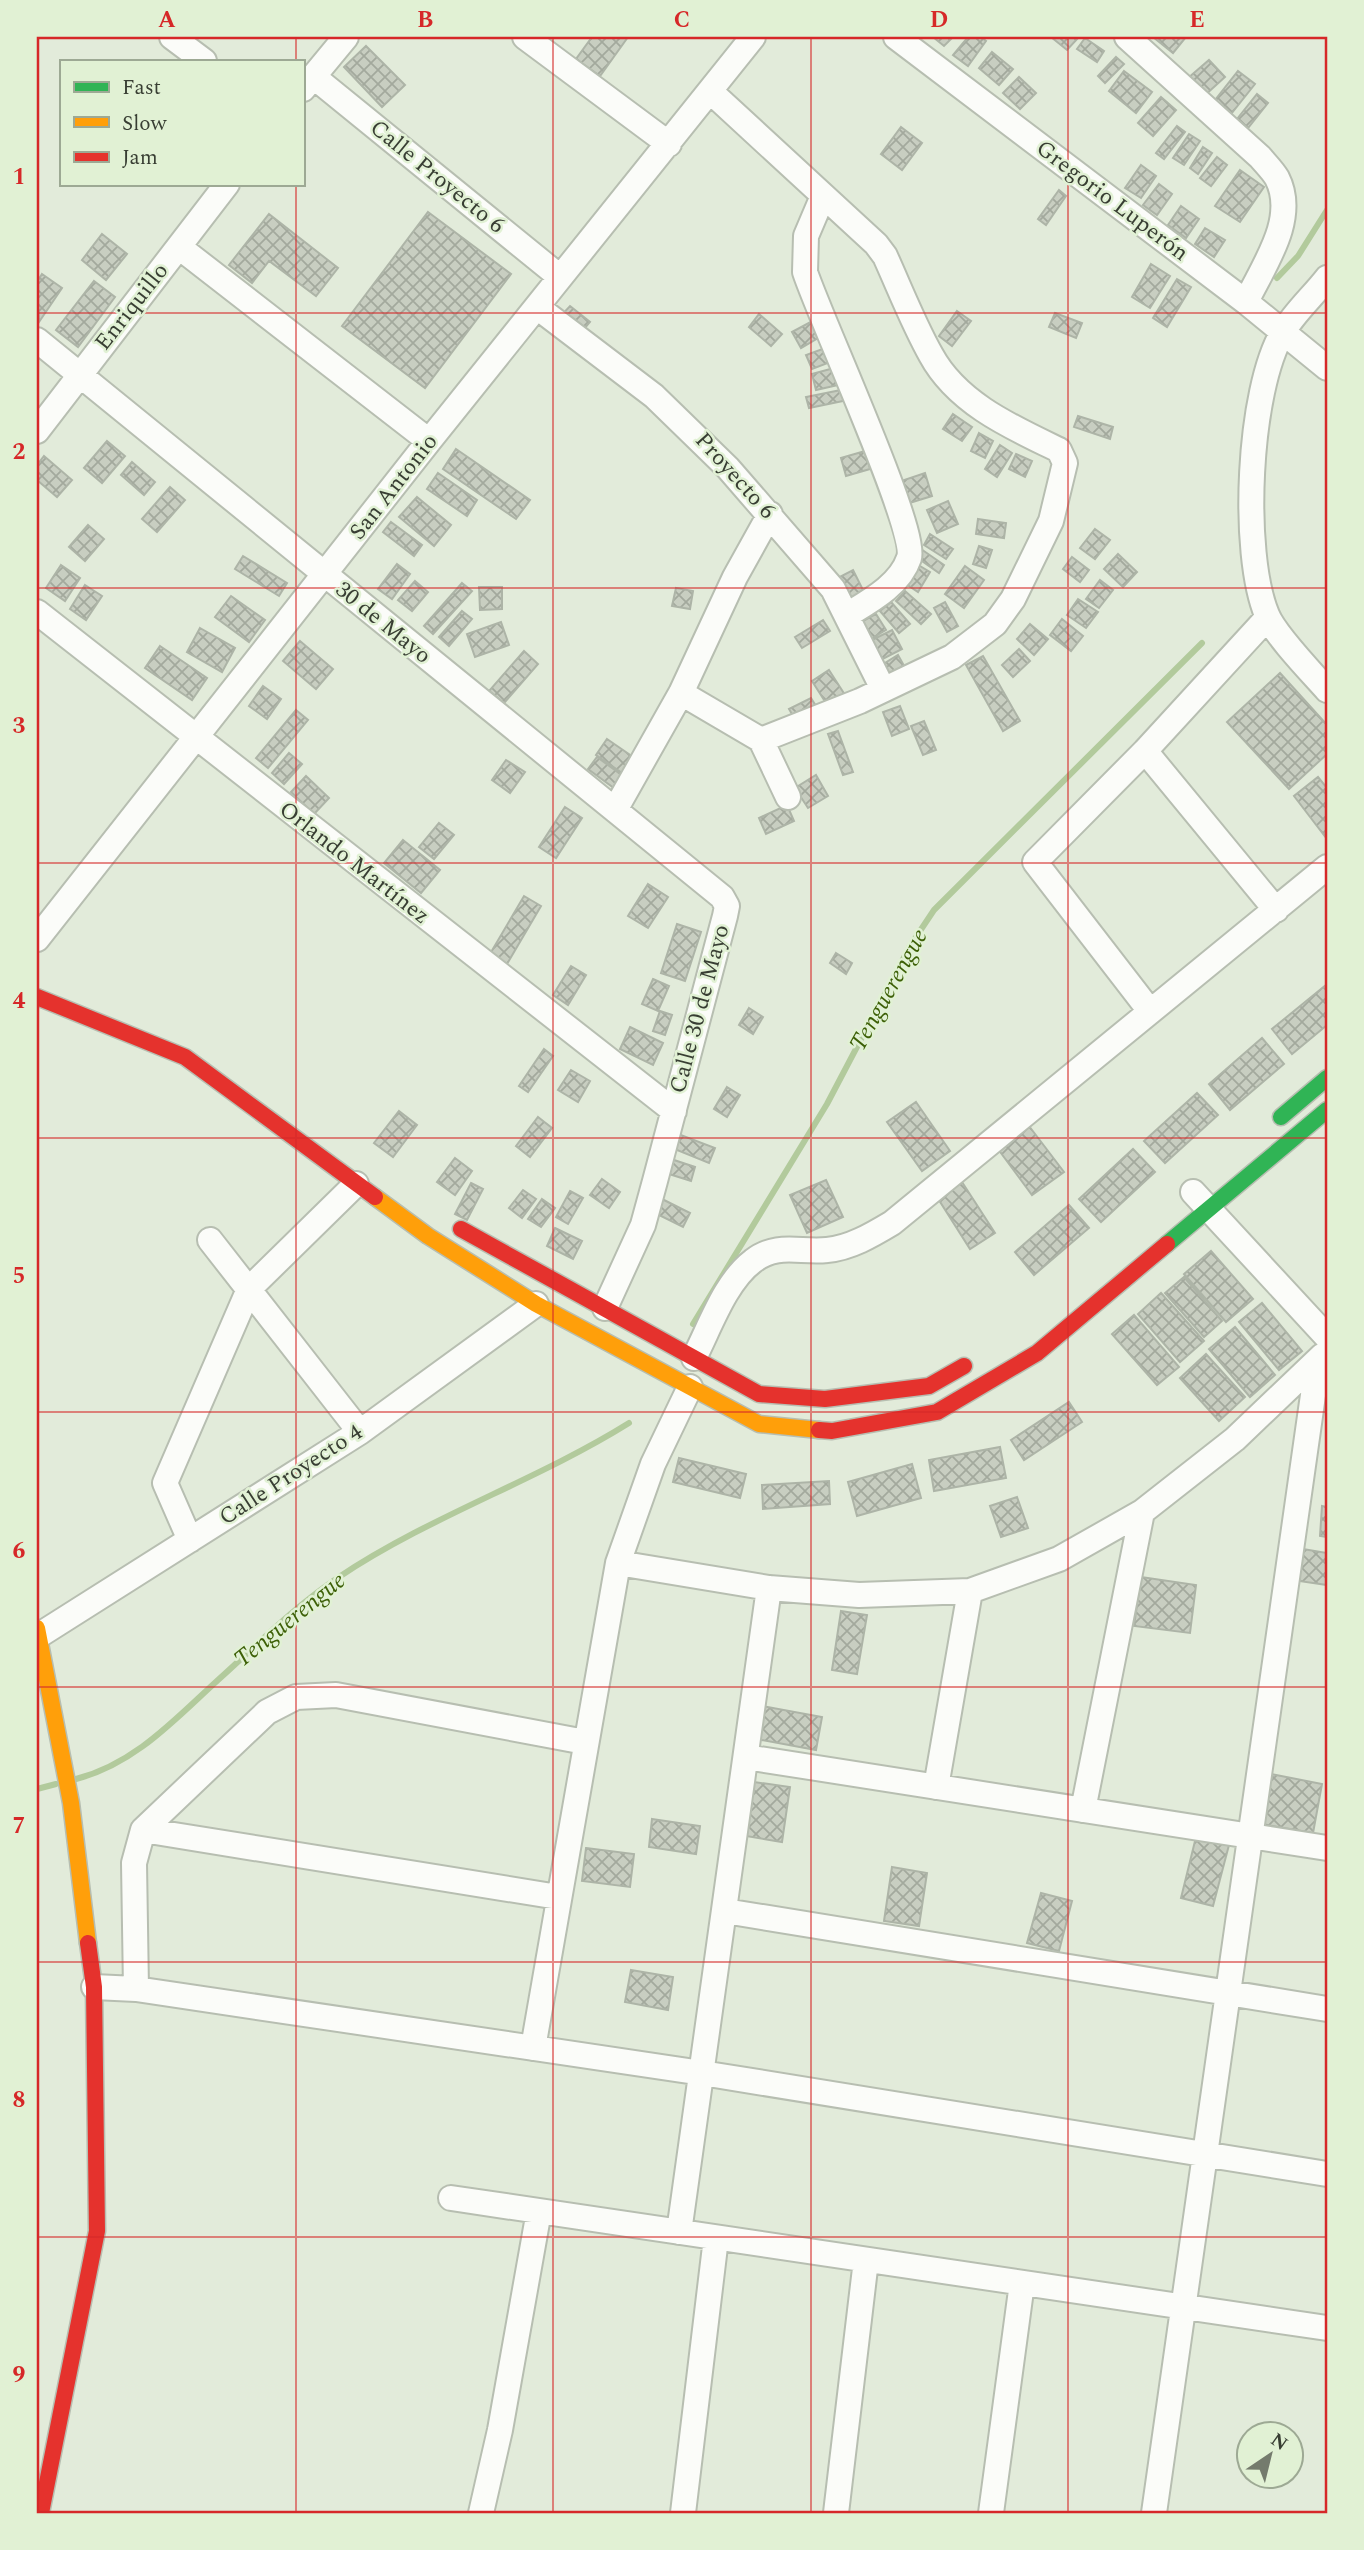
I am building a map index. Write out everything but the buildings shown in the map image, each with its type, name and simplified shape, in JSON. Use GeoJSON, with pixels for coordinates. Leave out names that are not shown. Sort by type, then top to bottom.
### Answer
{"type":"FeatureCollection","features":[{"type":"Feature","properties":{"kind":"main road"},"geometry":{"type":"LineString","coordinates":[[37,997],[186,1057],[428,1236],[537,1304],[759,1424],[832,1430],[937,1412],[1037,1353],[1196,1197],[1327,1110]]}},
{"type":"Feature","properties":{"kind":"main road"},"geometry":{"type":"LineString","coordinates":[[1265,1130],[1327,1078]]}},
{"type":"Feature","properties":{"kind":"main road"},"geometry":{"type":"LineString","coordinates":[[442,1218],[759,1394],[825,1399],[929,1386],[975,1360]]}},
{"type":"Feature","properties":{"kind":"main road"},"geometry":{"type":"LineString","coordinates":[[37,1632],[71,1803],[94,1987],[97,2231],[41,2513]]}},
{"type":"Feature","properties":{"kind":"street"},"geometry":{"type":"LineString","coordinates":[[172,37],[203,60]]}},
{"type":"Feature","properties":{"kind":"street"},"geometry":{"type":"LineString","coordinates":[[308,83],[346,37]]}},
{"type":"Feature","properties":{"kind":"street"},"geometry":{"type":"LineString","coordinates":[[525,37],[669,144]]}},
{"type":"Feature","properties":{"kind":"street","name":"San Antonio"},"geometry":{"type":"LineString","coordinates":[[37,939],[429,441],[753,37]]}},
{"type":"Feature","properties":{"kind":"street","name":"Gregorio Luperón"},"geometry":{"type":"LineString","coordinates":[[896,37],[1246,302],[1327,368]]}},
{"type":"Feature","properties":{"kind":"street"},"geometry":{"type":"LineString","coordinates":[[1127,37],[1260,157],[1278,178],[1283,204],[1280,230],[1246,302]]}},
{"type":"Feature","properties":{"kind":"street","name":"Calle Proyecto 6"},"geometry":{"type":"LineString","coordinates":[[308,83],[560,277]]}},
{"type":"Feature","properties":{"kind":"street"},"geometry":{"type":"LineString","coordinates":[[711,92],[869,236],[885,256],[932,356],[951,382],[979,407],[1007,425],[1059,450],[1065,463],[1051,521],[1013,599],[995,624],[951,657],[883,689],[761,740]]}},
{"type":"Feature","properties":{"kind":"street","name":"Enriquillo"},"geometry":{"type":"LineString","coordinates":[[37,430],[225,186]]}},
{"type":"Feature","properties":{"kind":"street"},"geometry":{"type":"LineString","coordinates":[[823,196],[806,236],[805,272],[888,478],[911,545],[903,570],[890,585],[847,615]]}},
{"type":"Feature","properties":{"kind":"street"},"geometry":{"type":"LineString","coordinates":[[179,247],[429,441]]}},
{"type":"Feature","properties":{"kind":"street"},"geometry":{"type":"LineString","coordinates":[[1323,677],[1268,617],[1253,560],[1253,480],[1257,415],[1268,367],[1283,332],[1327,278]]}},
{"type":"Feature","properties":{"kind":"street","name":"Proyecto 6"},"geometry":{"type":"LineString","coordinates":[[537,307],[695,432],[770,514],[833,589],[883,689]]}},
{"type":"Feature","properties":{"kind":"street","name":"30 de Mayo"},"geometry":{"type":"LineString","coordinates":[[37,340],[722,897],[727,906]]}},
{"type":"Feature","properties":{"kind":"street"},"geometry":{"type":"LineString","coordinates":[[615,810],[681,693],[735,577],[770,514]]}},
{"type":"Feature","properties":{"kind":"street","name":"Orlando Martínez"},"geometry":{"type":"LineString","coordinates":[[37,612],[194,739],[674,1111]]}},
{"type":"Feature","properties":{"kind":"street"},"geometry":{"type":"LineString","coordinates":[[1150,1011],[1035,862],[1146,751],[1268,617]]}},
{"type":"Feature","properties":{"kind":"street"},"geometry":{"type":"LineString","coordinates":[[681,693],[761,740],[788,797]]}},
{"type":"Feature","properties":{"kind":"street"},"geometry":{"type":"LineString","coordinates":[[1146,751],[1276,910]]}},
{"type":"Feature","properties":{"kind":"street"},"geometry":{"type":"LineString","coordinates":[[694,1358],[735,1281],[752,1261],[770,1251],[794,1248],[827,1250],[861,1241],[892,1223],[1327,867]]}},
{"type":"Feature","properties":{"kind":"street","name":"Calle 30 de Mayo"},"geometry":{"type":"LineString","coordinates":[[605,1308],[643,1225],[727,906]]}},
{"type":"Feature","properties":{"kind":"street"},"geometry":{"type":"LineString","coordinates":[[190,1540],[165,1483],[248,1289],[356,1184]]}},
{"type":"Feature","properties":{"kind":"street"},"geometry":{"type":"LineString","coordinates":[[1158,2513],[1182,2307],[1226,1993],[1324,1349],[1196,1197]]}},
{"type":"Feature","properties":{"kind":"street"},"geometry":{"type":"LineString","coordinates":[[210,1240],[360,1432]]}},
{"type":"Feature","properties":{"kind":"street","name":"Calle Proyecto 4"},"geometry":{"type":"LineString","coordinates":[[37,1632],[190,1540],[360,1432],[537,1304]]}},
{"type":"Feature","properties":{"kind":"street"},"geometry":{"type":"LineString","coordinates":[[618,1563],[769,1588],[859,1595],[970,1591],[1059,1559],[1142,1512],[1235,1439],[1324,1349]]}},
{"type":"Feature","properties":{"kind":"street"},"geometry":{"type":"LineString","coordinates":[[533,2048],[618,1563],[653,1464],[690,1387]]}},
{"type":"Feature","properties":{"kind":"street"},"geometry":{"type":"LineString","coordinates":[[1083,1810],[1142,1512]]}},
{"type":"Feature","properties":{"kind":"street"},"geometry":{"type":"LineString","coordinates":[[679,2232],[769,1588]]}},
{"type":"Feature","properties":{"kind":"street"},"geometry":{"type":"LineString","coordinates":[[936,1787],[970,1591]]}},
{"type":"Feature","properties":{"kind":"street"},"geometry":{"type":"LineString","coordinates":[[136,1989],[134,1863],[143,1830],[267,1712],[296,1697],[336,1695],[585,1742]]}},
{"type":"Feature","properties":{"kind":"street"},"geometry":{"type":"LineString","coordinates":[[746,1757],[1327,1848]]}},
{"type":"Feature","properties":{"kind":"street"},"geometry":{"type":"LineString","coordinates":[[143,1830],[558,1897]]}},
{"type":"Feature","properties":{"kind":"street"},"geometry":{"type":"LineString","coordinates":[[725,1911],[1327,2010]]}},
{"type":"Feature","properties":{"kind":"street"},"geometry":{"type":"LineString","coordinates":[[94,1987],[136,1989],[702,2073],[1327,2174]]}},
{"type":"Feature","properties":{"kind":"street"},"geometry":{"type":"LineString","coordinates":[[451,2198],[1327,2328]]}},
{"type":"Feature","properties":{"kind":"street"},"geometry":{"type":"LineString","coordinates":[[481,2513],[500,2430],[539,2211]]}},
{"type":"Feature","properties":{"kind":"street"},"geometry":{"type":"LineString","coordinates":[[683,2513],[716,2238]]}},
{"type":"Feature","properties":{"kind":"street"},"geometry":{"type":"LineString","coordinates":[[836,2513],[866,2260]]}},
{"type":"Feature","properties":{"kind":"street"},"geometry":{"type":"LineString","coordinates":[[991,2513],[1022,2283]]}},
{"type":"Feature","properties":{"kind":"waterway","name":"Tenguerengue"},"geometry":{"type":"LineString","coordinates":[[1277,278],[1298,256],[1327,210]]}},
{"type":"Feature","properties":{"kind":"waterway","name":"Tenguerengue"},"geometry":{"type":"LineString","coordinates":[[693,1324],[827,1104],[910,946],[934,910],[1202,643]]}},
{"type":"Feature","properties":{"kind":"waterway","name":"Tenguerengue"},"geometry":{"type":"LineString","coordinates":[[76,1779],[117,1763],[170,1725],[292,1613],[339,1577],[410,1535],[557,1463],[629,1423]]}},
{"type":"Feature","properties":{"kind":"waterway","name":"Tenguerengue"},"geometry":{"type":"LineString","coordinates":[[37,1789],[56,1784]]}},
{"type":"Feature","properties":{"kind":"traffic: fast"},"geometry":{"type":"LineString","coordinates":[[1281,1117],[1327,1078]]}},
{"type":"Feature","properties":{"kind":"traffic: fast"},"geometry":{"type":"LineString","coordinates":[[1167,1244],[1327,1110]]}},
{"type":"Feature","properties":{"kind":"traffic: slow"},"geometry":{"type":"LineString","coordinates":[[375,1197],[428,1236],[536,1304],[759,1424],[819,1430]]}},
{"type":"Feature","properties":{"kind":"traffic: slow"},"geometry":{"type":"LineString","coordinates":[[37,1628],[71,1803],[88,1943]]}},
{"type":"Feature","properties":{"kind":"traffic: jam"},"geometry":{"type":"LineString","coordinates":[[37,997],[185,1057],[375,1197]]}},
{"type":"Feature","properties":{"kind":"traffic: jam"},"geometry":{"type":"LineString","coordinates":[[461,1229],[759,1394],[825,1399],[929,1386],[964,1366]]}},
{"type":"Feature","properties":{"kind":"traffic: jam"},"geometry":{"type":"LineString","coordinates":[[819,1430],[832,1431],[937,1412],[1037,1353],[1167,1244]]}},
{"type":"Feature","properties":{"kind":"traffic: jam"},"geometry":{"type":"LineString","coordinates":[[41,2513],[97,2231],[94,1987],[88,1943]]}}]}
